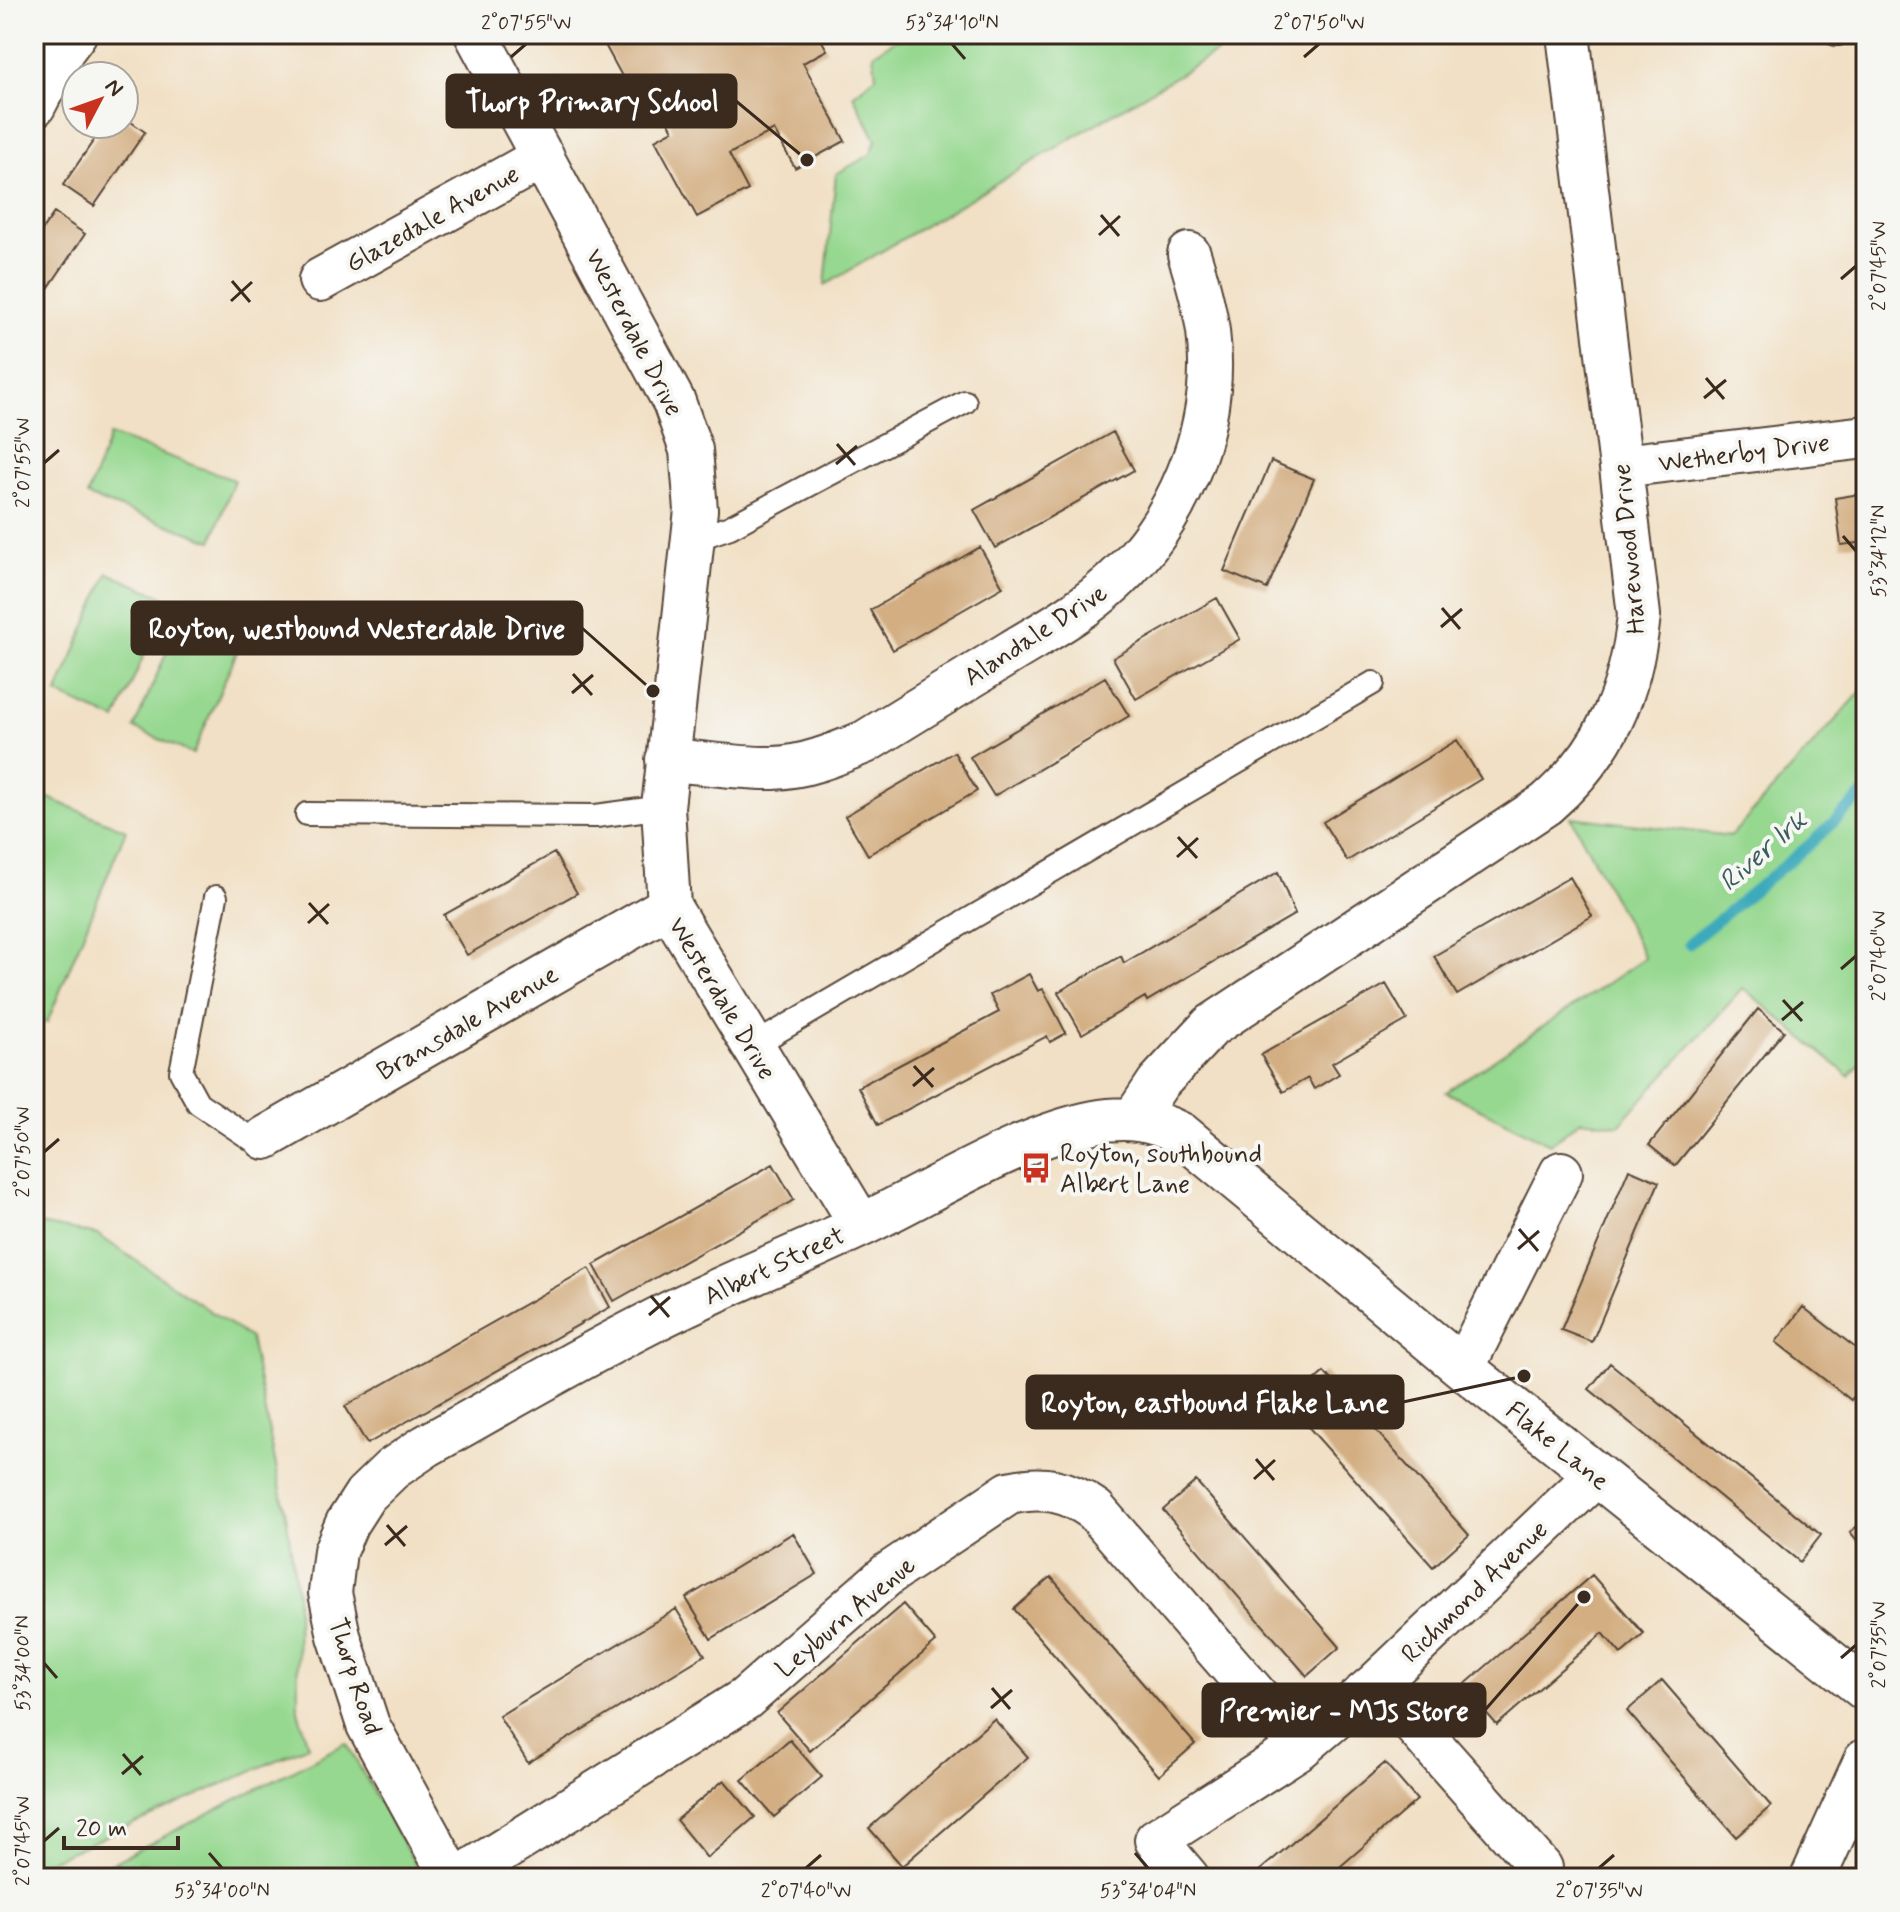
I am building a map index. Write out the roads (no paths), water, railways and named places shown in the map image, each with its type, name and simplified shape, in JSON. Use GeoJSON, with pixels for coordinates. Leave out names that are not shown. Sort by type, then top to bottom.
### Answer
{"type":"FeatureCollection","features":[{"type":"Feature","properties":{"kind":"street"},"geometry":{"type":"LineString","coordinates":[[34,106],[63,50],[75,34]]}},
{"type":"Feature","properties":{"kind":"street","name":"Westerdale Drive"},"geometry":{"type":"LineString","coordinates":[[476,34],[679,413],[691,450],[696,510],[663,807],[669,906],[751,1047],[861,1225]]}},
{"type":"Feature","properties":{"kind":"street","name":"Harewood Drive"},"geometry":{"type":"LineString","coordinates":[[1134,1119],[1158,1083],[1211,1026],[1521,822],[1568,784],[1588,761],[1619,708],[1636,647],[1639,615],[1568,34]]}},
{"type":"Feature","properties":{"kind":"street","name":"Glazedale Avenue"},"geometry":{"type":"LineString","coordinates":[[320,280],[543,157]]}},
{"type":"Feature","properties":{"kind":"street","name":"Alandale Drive"},"geometry":{"type":"LineString","coordinates":[[667,760],[774,768],[836,754],[865,742],[1069,617],[1113,582],[1159,529],[1180,493],[1195,454],[1205,414],[1209,374],[1208,333],[1201,293],[1189,254]]}},
{"type":"Feature","properties":{"kind":"street","name":"Wetherby Drive"},"geometry":{"type":"LineString","coordinates":[[1621,466],[1866,437]]}},
{"type":"Feature","properties":{"kind":"street","name":"Bransdale Avenue"},"geometry":{"type":"LineString","coordinates":[[265,1138],[669,906]]}},
{"type":"Feature","properties":{"kind":"street","name":"Albert Street"},"geometry":{"type":"LineString","coordinates":[[335,1551],[347,1523],[365,1495],[392,1469],[426,1446],[655,1320],[1058,1131],[1096,1122],[1134,1119]]}},
{"type":"Feature","properties":{"kind":"street","name":"Flake Lane"},"geometry":{"type":"LineString","coordinates":[[1134,1119],[1160,1123],[1181,1134],[1463,1368],[1866,1690]]}},
{"type":"Feature","properties":{"kind":"street"},"geometry":{"type":"LineString","coordinates":[[1463,1368],[1561,1173]]}},
{"type":"Feature","properties":{"kind":"street","name":"Richmond Avenue"},"geometry":{"type":"LineString","coordinates":[[1188,1878],[1156,1840],[1301,1747],[1377,1683],[1596,1475]]}},
{"type":"Feature","properties":{"kind":"street","name":"Leyburn Avenue"},"geometry":{"type":"LineString","coordinates":[[459,1878],[745,1699],[888,1574],[1009,1493],[1026,1489],[1062,1491],[1095,1510],[1301,1747]]}},
{"type":"Feature","properties":{"kind":"street","name":"Thorp Road"},"geometry":{"type":"LineString","coordinates":[[335,1551],[330,1593],[339,1636],[368,1725],[452,1878]]}},
{"type":"Feature","properties":{"kind":"street"},"geometry":{"type":"LineString","coordinates":[[1377,1683],[1541,1868]]}},
{"type":"Feature","properties":{"kind":"street"},"geometry":{"type":"LineString","coordinates":[[1813,1878],[1866,1761]]}},
{"type":"Feature","properties":{"kind":"lane"},"geometry":{"type":"LineString","coordinates":[[693,540],[730,527],[965,402]]}},
{"type":"Feature","properties":{"kind":"lane"},"geometry":{"type":"LineString","coordinates":[[751,1047],[1373,683]]}},
{"type":"Feature","properties":{"kind":"lane"},"geometry":{"type":"LineString","coordinates":[[307,814],[596,816],[663,807]]}},
{"type":"Feature","properties":{"kind":"lane"},"geometry":{"type":"LineString","coordinates":[[216,897],[181,1072],[198,1103],[256,1142],[265,1138]]}},
{"type":"Feature","properties":{"kind":"waterway","name":"River Irk"},"geometry":{"type":"LineString","coordinates":[[1689,944],[1809,845],[1866,792]]}},
{"type":"Feature","properties":{"kind":"place","name":"Thorp Primary School"},"geometry":{"type":"Point","coordinates":[807,160]}},
{"type":"Feature","properties":{"kind":"place","name":"Royton, westbound Westerdale Drive"},"geometry":{"type":"Point","coordinates":[653,691]}},
{"type":"Feature","properties":{"kind":"place","name":"Royton, southbound Albert Lane"},"geometry":{"type":"Point","coordinates":[1036,1168]}},
{"type":"Feature","properties":{"kind":"place","name":"Royton, eastbound Flake Lane"},"geometry":{"type":"Point","coordinates":[1524,1376]}},
{"type":"Feature","properties":{"kind":"place","name":"Premier - MJs Store"},"geometry":{"type":"Point","coordinates":[1584,1597]}}]}
